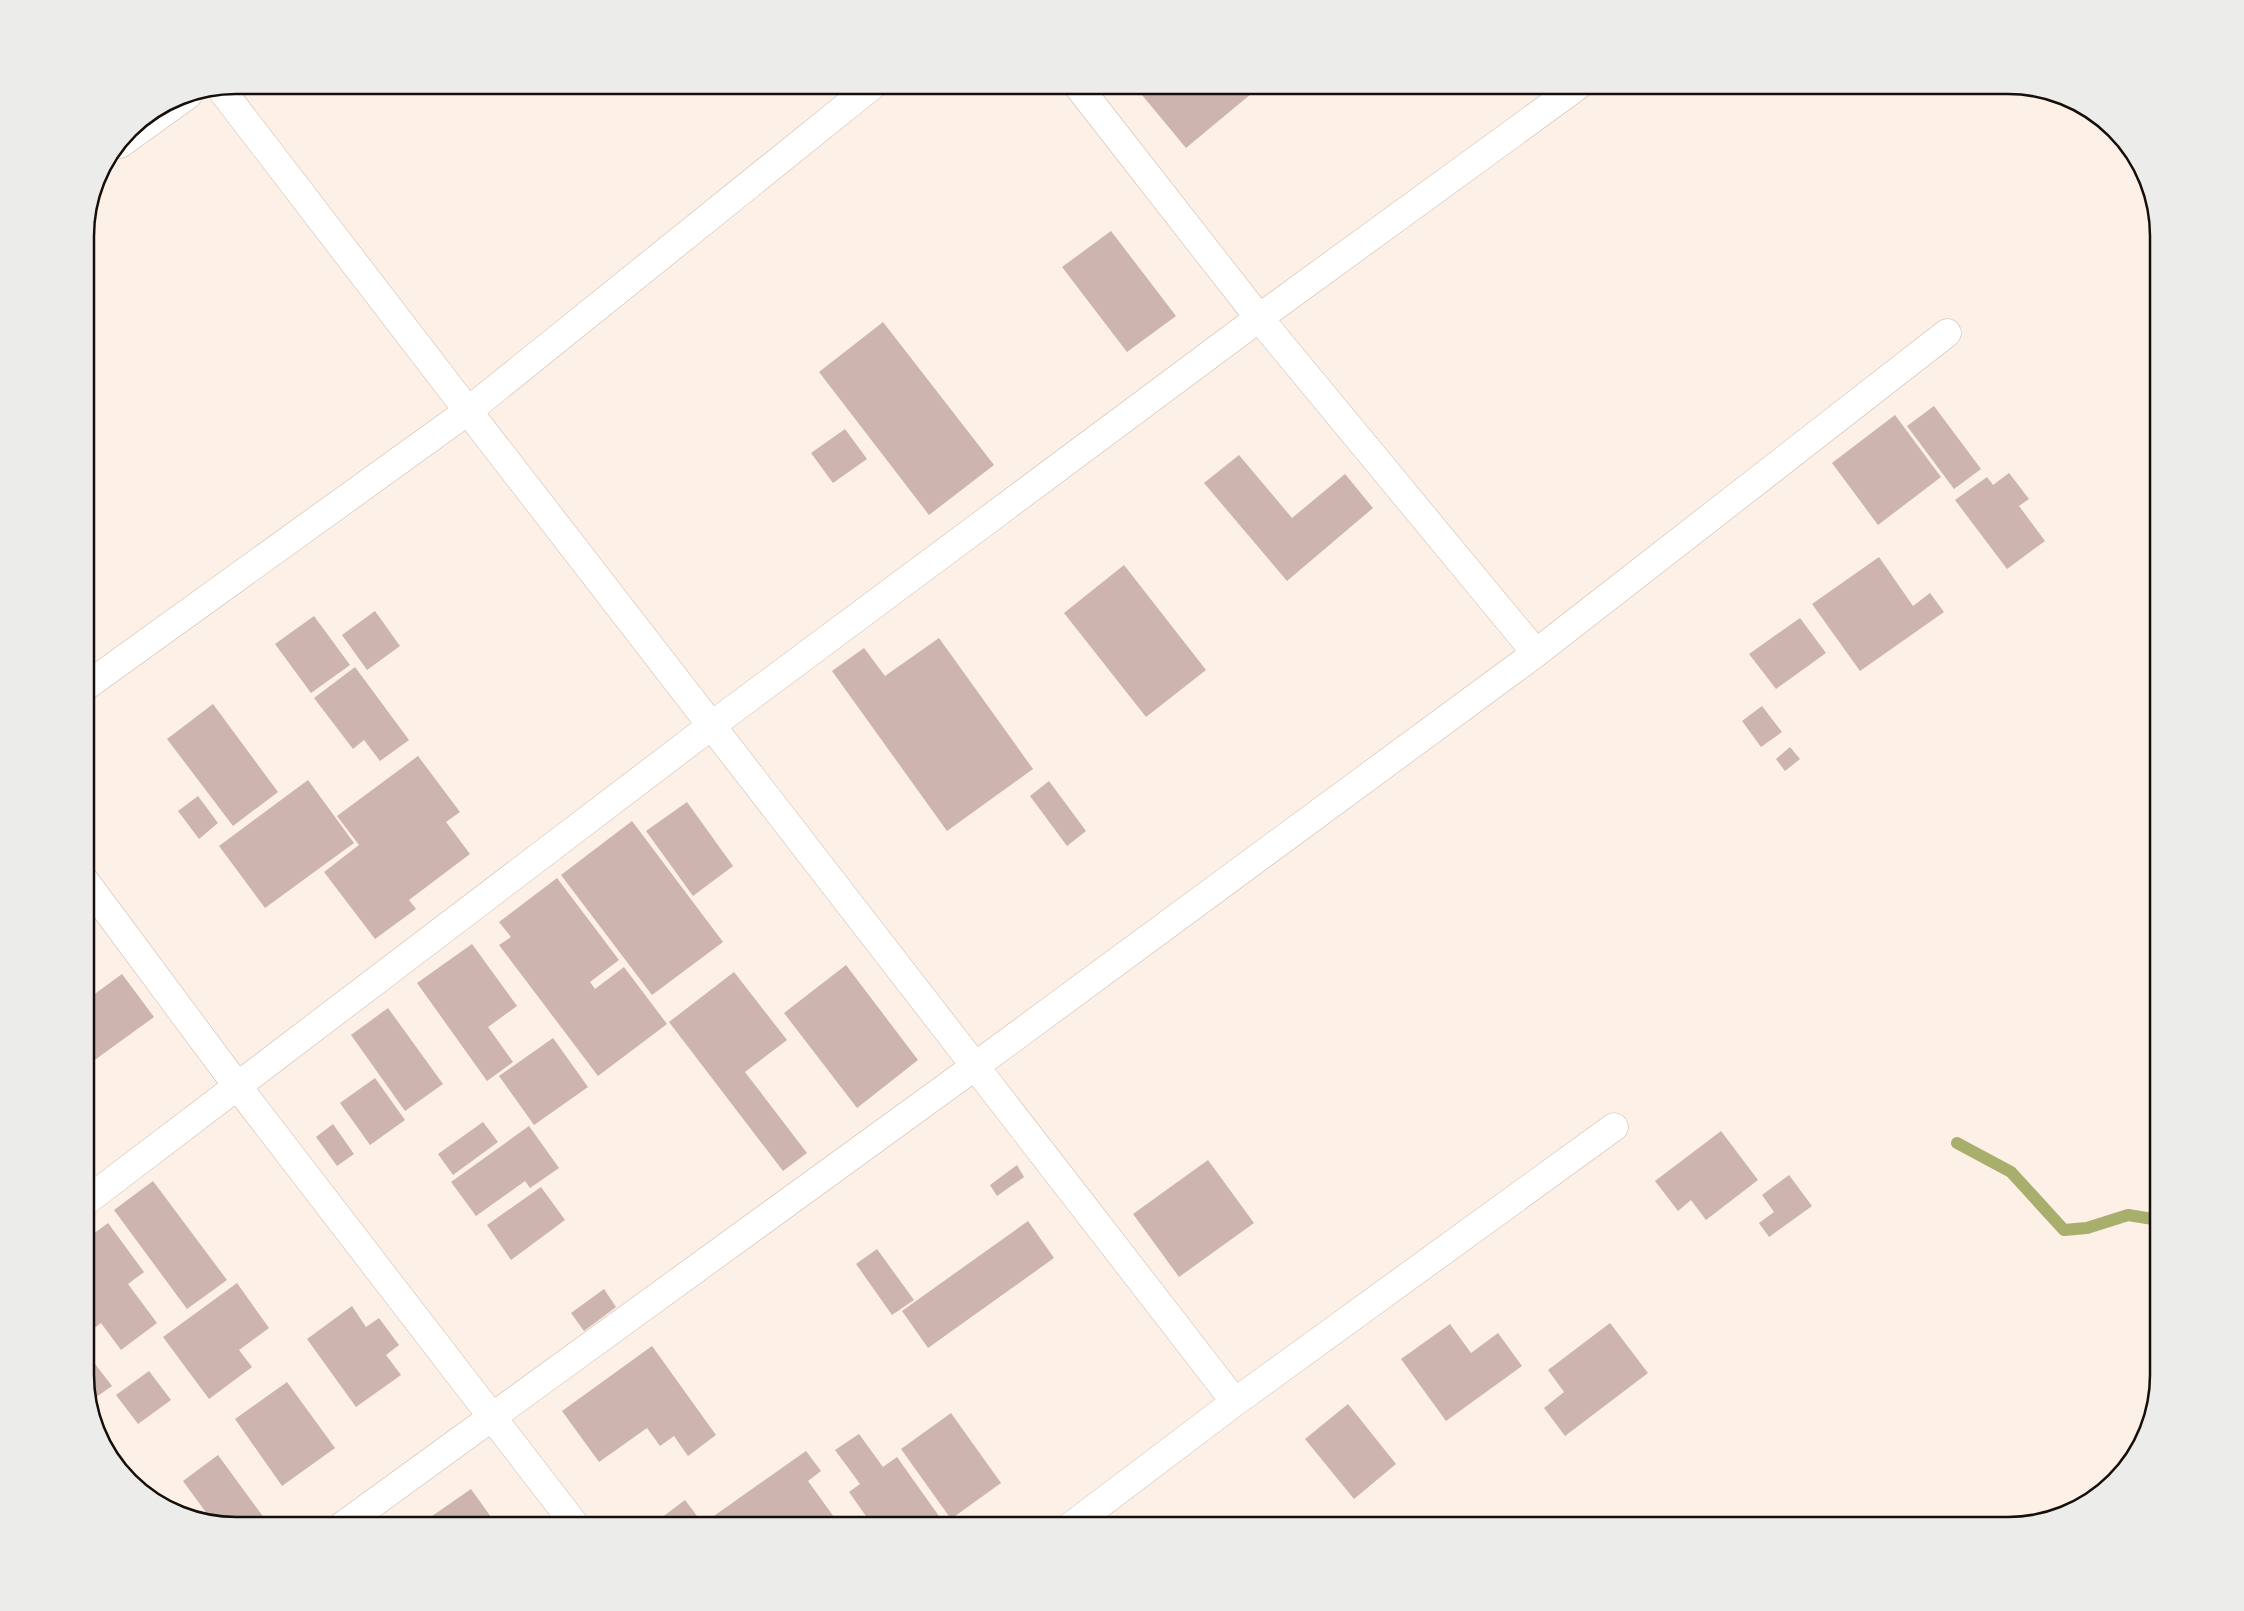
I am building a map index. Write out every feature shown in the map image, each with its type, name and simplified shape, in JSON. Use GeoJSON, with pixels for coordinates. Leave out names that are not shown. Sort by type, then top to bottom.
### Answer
{"type":"FeatureCollection","features":[{"type":"Feature","properties":{"kind":"street"},"geometry":{"type":"LineString","coordinates":[[225,94],[974,1067],[1235,1402]]}},
{"type":"Feature","properties":{"kind":"street"},"geometry":{"type":"LineString","coordinates":[[94,681],[468,411],[862,94]]}},
{"type":"Feature","properties":{"kind":"street"},"geometry":{"type":"LineString","coordinates":[[1084,94],[1259,318],[1536,653]]}},
{"type":"Feature","properties":{"kind":"street"},"geometry":{"type":"LineString","coordinates":[[94,1195],[711,726],[1259,318],[1567,94]]}},
{"type":"Feature","properties":{"kind":"street"},"geometry":{"type":"LineString","coordinates":[[354,1517],[974,1067],[1536,653],[1947,333]]}},
{"type":"Feature","properties":{"kind":"street"},"geometry":{"type":"LineString","coordinates":[[94,893],[238,1087],[569,1517]]}},
{"type":"Feature","properties":{"kind":"street"},"geometry":{"type":"LineString","coordinates":[[1083,1517],[1235,1402],[1614,1127]]}},
{"type":"Feature","properties":{"kind":"building"},"geometry":{"type":"Polygon","coordinates":[[[1143,94],[1251,94],[1186,148],[1142,95],[1143,94]]]}},
{"type":"Feature","properties":{"kind":"building"},"geometry":{"type":"Polygon","coordinates":[[[1111,231],[1176,316],[1127,352],[1062,267],[1111,231]]]}},
{"type":"Feature","properties":{"kind":"building"},"geometry":{"type":"Polygon","coordinates":[[[883,322],[994,465],[929,515],[819,372],[883,322]]]}},
{"type":"Feature","properties":{"kind":"building"},"geometry":{"type":"Polygon","coordinates":[[[1934,406],[1981,469],[1954,489],[1907,426],[1934,406]]]}},
{"type":"Feature","properties":{"kind":"building"},"geometry":{"type":"Polygon","coordinates":[[[1895,415],[1941,477],[1878,525],[1832,463],[1895,415]]]}},
{"type":"Feature","properties":{"kind":"building"},"geometry":{"type":"Polygon","coordinates":[[[845,429],[867,459],[833,483],[811,453],[845,429]]]}},
{"type":"Feature","properties":{"kind":"building"},"geometry":{"type":"Polygon","coordinates":[[[1239,455],[1292,518],[1345,474],[1373,508],[1287,581],[1204,483],[1239,455]]]}},
{"type":"Feature","properties":{"kind":"building"},"geometry":{"type":"Polygon","coordinates":[[[2009,473],[2029,499],[2019,506],[2045,541],[2007,569],[1955,500],[1987,477],[1993,485],[2009,473]]]}},
{"type":"Feature","properties":{"kind":"building"},"geometry":{"type":"Polygon","coordinates":[[[1879,557],[1913,606],[1930,593],[1944,612],[1860,671],[1812,604],[1879,557]]]}},
{"type":"Feature","properties":{"kind":"building"},"geometry":{"type":"Polygon","coordinates":[[[1124,565],[1206,670],[1146,717],[1064,613],[1124,565]]]}},
{"type":"Feature","properties":{"kind":"building"},"geometry":{"type":"Polygon","coordinates":[[[375,611],[400,646],[367,670],[342,635],[375,611]]]}},
{"type":"Feature","properties":{"kind":"building"},"geometry":{"type":"Polygon","coordinates":[[[314,616],[350,665],[311,693],[275,644],[314,616]]]}},
{"type":"Feature","properties":{"kind":"building"},"geometry":{"type":"Polygon","coordinates":[[[1800,618],[1826,653],[1776,689],[1749,654],[1800,618]]]}},
{"type":"Feature","properties":{"kind":"building"},"geometry":{"type":"Polygon","coordinates":[[[939,638],[1033,769],[947,831],[832,671],[864,648],[885,676],[939,638]]]}},
{"type":"Feature","properties":{"kind":"building"},"geometry":{"type":"Polygon","coordinates":[[[355,667],[409,740],[380,761],[364,740],[353,749],[314,698],[355,667]]]}},
{"type":"Feature","properties":{"kind":"building"},"geometry":{"type":"Polygon","coordinates":[[[213,704],[278,792],[233,826],[167,739],[213,704]]]}},
{"type":"Feature","properties":{"kind":"building"},"geometry":{"type":"Polygon","coordinates":[[[1762,706],[1782,732],[1761,747],[1742,721],[1762,706]]]}},
{"type":"Feature","properties":{"kind":"building"},"geometry":{"type":"Polygon","coordinates":[[[1790,747],[1800,759],[1785,771],[1776,759],[1790,747]]]}},
{"type":"Feature","properties":{"kind":"building"},"geometry":{"type":"Polygon","coordinates":[[[418,756],[460,812],[446,822],[470,854],[409,900],[416,909],[375,939],[324,872],[359,845],[337,816],[418,756]]]}},
{"type":"Feature","properties":{"kind":"building"},"geometry":{"type":"Polygon","coordinates":[[[308,780],[354,843],[265,908],[219,846],[308,780]]]}},
{"type":"Feature","properties":{"kind":"building"},"geometry":{"type":"Polygon","coordinates":[[[1049,781],[1086,831],[1067,846],[1030,796],[1049,781]]]}},
{"type":"Feature","properties":{"kind":"building"},"geometry":{"type":"Polygon","coordinates":[[[198,796],[218,823],[199,839],[178,811],[198,796]]]}},
{"type":"Feature","properties":{"kind":"building"},"geometry":{"type":"Polygon","coordinates":[[[687,802],[733,866],[693,896],[646,831],[687,802]]]}},
{"type":"Feature","properties":{"kind":"building"},"geometry":{"type":"Polygon","coordinates":[[[632,821],[723,942],[652,995],[561,875],[632,821]]]}},
{"type":"Feature","properties":{"kind":"building"},"geometry":{"type":"Polygon","coordinates":[[[557,878],[619,960],[590,982],[595,989],[624,967],[667,1024],[598,1076],[499,945],[511,937],[499,922],[557,878]]]}},
{"type":"Feature","properties":{"kind":"building"},"geometry":{"type":"Polygon","coordinates":[[[472,944],[517,1006],[488,1027],[513,1062],[487,1081],[417,983],[472,944]]]}},
{"type":"Feature","properties":{"kind":"building"},"geometry":{"type":"Polygon","coordinates":[[[846,965],[918,1060],[857,1108],[784,1013],[846,965]]]}},
{"type":"Feature","properties":{"kind":"building"},"geometry":{"type":"Polygon","coordinates":[[[734,972],[787,1040],[745,1072],[807,1153],[783,1171],[669,1022],[734,972]]]}},
{"type":"Feature","properties":{"kind":"building"},"geometry":{"type":"Polygon","coordinates":[[[122,974],[154,1017],[94,1060],[94,994],[122,974]]]}},
{"type":"Feature","properties":{"kind":"building"},"geometry":{"type":"Polygon","coordinates":[[[388,1008],[443,1084],[405,1111],[351,1035],[388,1008]]]}},
{"type":"Feature","properties":{"kind":"building"},"geometry":{"type":"Polygon","coordinates":[[[553,1038],[588,1087],[534,1125],[499,1076],[553,1038]]]}},
{"type":"Feature","properties":{"kind":"building"},"geometry":{"type":"Polygon","coordinates":[[[375,1078],[405,1120],[370,1145],[340,1103],[375,1078]]]}},
{"type":"Feature","properties":{"kind":"building"},"geometry":{"type":"Polygon","coordinates":[[[483,1122],[498,1142],[453,1175],[438,1154],[483,1122]]]}},
{"type":"Feature","properties":{"kind":"building"},"geometry":{"type":"Polygon","coordinates":[[[333,1124],[354,1154],[337,1166],[316,1137],[333,1124]]]}},
{"type":"Feature","properties":{"kind":"building"},"geometry":{"type":"Polygon","coordinates":[[[529,1126],[559,1168],[530,1188],[525,1181],[476,1216],[451,1182],[529,1126]]]}},
{"type":"Feature","properties":{"kind":"building"},"geometry":{"type":"Polygon","coordinates":[[[1721,1131],[1758,1180],[1706,1220],[1691,1200],[1678,1211],[1655,1181],[1721,1131]]]}},
{"type":"Feature","properties":{"kind":"building"},"geometry":{"type":"Polygon","coordinates":[[[1208,1160],[1254,1223],[1179,1277],[1133,1214],[1208,1160]]]}},
{"type":"Feature","properties":{"kind":"building"},"geometry":{"type":"Polygon","coordinates":[[[1017,1165],[1024,1177],[997,1196],[990,1185],[1017,1165]]]}},
{"type":"Feature","properties":{"kind":"building"},"geometry":{"type":"Polygon","coordinates":[[[1789,1175],[1812,1206],[1769,1237],[1759,1223],[1774,1212],[1762,1195],[1789,1175]]]}},
{"type":"Feature","properties":{"kind":"building"},"geometry":{"type":"Polygon","coordinates":[[[153,1181],[227,1280],[187,1309],[114,1210],[153,1181]]]}},
{"type":"Feature","properties":{"kind":"building"},"geometry":{"type":"Polygon","coordinates":[[[541,1187],[565,1220],[511,1260],[487,1225],[541,1187]]]}},
{"type":"Feature","properties":{"kind":"building"},"geometry":{"type":"Polygon","coordinates":[[[1028,1221],[1054,1258],[928,1348],[902,1311],[1028,1221]]]}},
{"type":"Feature","properties":{"kind":"building"},"geometry":{"type":"Polygon","coordinates":[[[108,1223],[144,1272],[128,1284],[157,1323],[121,1350],[101,1323],[94,1328],[94,1233],[108,1223]]]}},
{"type":"Feature","properties":{"kind":"building"},"geometry":{"type":"Polygon","coordinates":[[[877,1249],[914,1300],[892,1315],[856,1264],[877,1249]]]}},
{"type":"Feature","properties":{"kind":"building"},"geometry":{"type":"Polygon","coordinates":[[[237,1283],[269,1328],[239,1350],[252,1367],[209,1399],[163,1337],[237,1283]]]}},
{"type":"Feature","properties":{"kind":"building"},"geometry":{"type":"Polygon","coordinates":[[[604,1289],[616,1307],[584,1331],[571,1313],[604,1289]]]}},
{"type":"Feature","properties":{"kind":"building"},"geometry":{"type":"Polygon","coordinates":[[[352,1306],[366,1327],[379,1318],[399,1345],[386,1355],[401,1375],[356,1407],[307,1339],[352,1306]]]}},
{"type":"Feature","properties":{"kind":"building"},"geometry":{"type":"Polygon","coordinates":[[[1610,1323],[1648,1373],[1565,1436],[1544,1408],[1564,1392],[1548,1370],[1610,1323]]]}},
{"type":"Feature","properties":{"kind":"building"},"geometry":{"type":"Polygon","coordinates":[[[1450,1324],[1471,1353],[1498,1333],[1522,1366],[1446,1421],[1401,1359],[1450,1324]]]}},
{"type":"Feature","properties":{"kind":"building"},"geometry":{"type":"Polygon","coordinates":[[[652,1346],[716,1435],[688,1456],[674,1436],[660,1446],[647,1428],[599,1462],[562,1411],[652,1346]]]}},
{"type":"Feature","properties":{"kind":"building"},"geometry":{"type":"Polygon","coordinates":[[[94,1363],[112,1386],[95,1398],[94,1363]]]}},
{"type":"Feature","properties":{"kind":"building"},"geometry":{"type":"Polygon","coordinates":[[[149,1371],[171,1400],[138,1424],[116,1395],[149,1371]]]}},
{"type":"Feature","properties":{"kind":"building"},"geometry":{"type":"Polygon","coordinates":[[[287,1382],[335,1448],[282,1486],[235,1419],[287,1382]]]}},
{"type":"Feature","properties":{"kind":"building"},"geometry":{"type":"Polygon","coordinates":[[[1348,1404],[1396,1464],[1354,1499],[1305,1439],[1348,1404]]]}},
{"type":"Feature","properties":{"kind":"building"},"geometry":{"type":"Polygon","coordinates":[[[951,1413],[1001,1483],[954,1517],[950,1517],[901,1449],[951,1413]]]}},
{"type":"Feature","properties":{"kind":"building"},"geometry":{"type":"Polygon","coordinates":[[[859,1434],[883,1467],[897,1457],[940,1517],[867,1517],[849,1492],[860,1484],[835,1450],[859,1434]]]}},
{"type":"Feature","properties":{"kind":"building"},"geometry":{"type":"Polygon","coordinates":[[[806,1451],[821,1471],[808,1481],[834,1517],[712,1517],[806,1451]]]}},
{"type":"Feature","properties":{"kind":"building"},"geometry":{"type":"Polygon","coordinates":[[[218,1455],[263,1517],[218,1516],[207,1514],[183,1481],[218,1455]]]}},
{"type":"Feature","properties":{"kind":"building"},"geometry":{"type":"Polygon","coordinates":[[[471,1489],[491,1517],[431,1517],[471,1489]]]}},
{"type":"Feature","properties":{"kind":"building"},"geometry":{"type":"Polygon","coordinates":[[[685,1500],[698,1517],[662,1517],[685,1500]]]}},
{"type":"Feature","properties":{"kind":"waterway"},"geometry":{"type":"LineString","coordinates":[[1957,1143],[2011,1172],[2064,1230],[2087,1228],[2128,1215],[2150,1219]]}}]}
